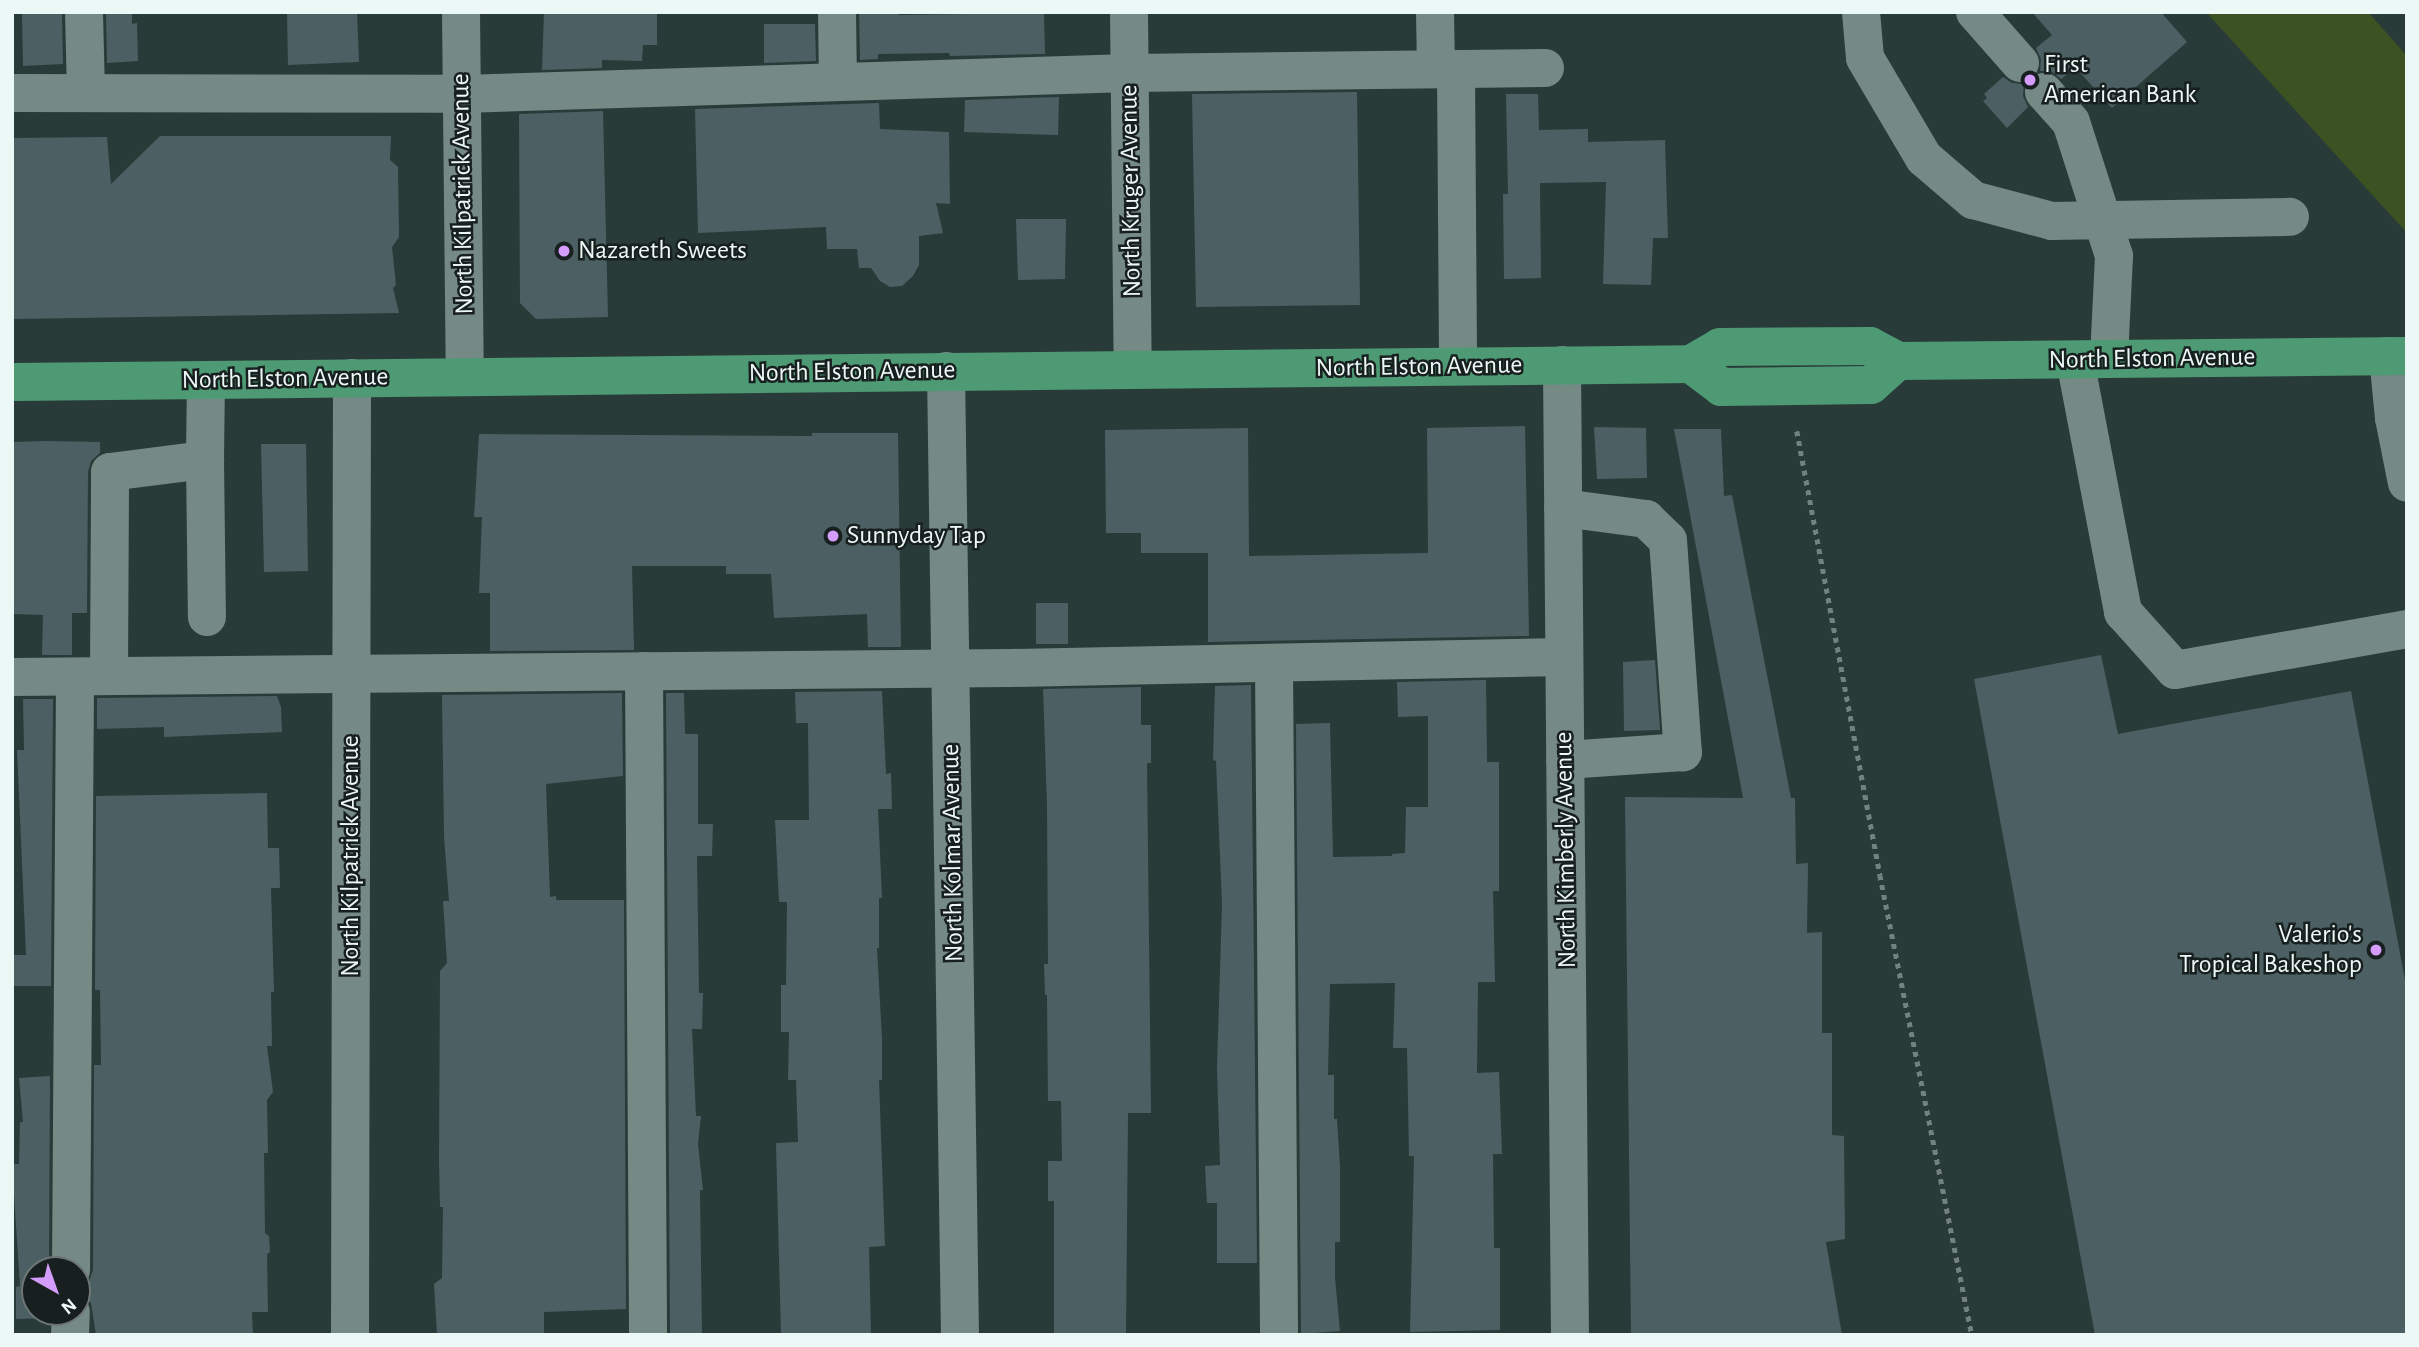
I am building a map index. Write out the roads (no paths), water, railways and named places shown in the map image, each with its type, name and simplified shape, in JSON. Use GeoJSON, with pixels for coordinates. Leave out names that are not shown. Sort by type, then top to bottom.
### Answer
{"type":"FeatureCollection","features":[{"type":"Feature","properties":{"kind":"main road","name":"North Elston Avenue"},"geometry":{"type":"LineString","coordinates":[[12,382],[1691,363],[1720,348],[1843,346],[1870,346],[1898,361],[2398,356]]}},
{"type":"Feature","properties":{"kind":"street"},"geometry":{"type":"LineString","coordinates":[[84,12],[86,93]]}},
{"type":"Feature","properties":{"kind":"street","name":"North Kilpatrick Avenue"},"geometry":{"type":"LineString","coordinates":[[461,12],[465,377]]}},
{"type":"Feature","properties":{"kind":"street"},"geometry":{"type":"LineString","coordinates":[[837,12],[838,82]]}},
{"type":"Feature","properties":{"kind":"street","name":"North Kruger Avenue"},"geometry":{"type":"LineString","coordinates":[[1129,12],[1133,369]]}},
{"type":"Feature","properties":{"kind":"street"},"geometry":{"type":"LineString","coordinates":[[1435,12],[1446,69],[1458,366]]}},
{"type":"Feature","properties":{"kind":"street"},"geometry":{"type":"LineString","coordinates":[[1861,12],[1865,58],[1924,158],[1973,200],[2052,221],[2290,217]]}},
{"type":"Feature","properties":{"kind":"street"},"geometry":{"type":"LineString","coordinates":[[1975,12],[2020,63]]}},
{"type":"Feature","properties":{"kind":"street"},"geometry":{"type":"LineString","coordinates":[[12,93],[462,94],[1130,73],[1545,68]]}},
{"type":"Feature","properties":{"kind":"street"},"geometry":{"type":"LineString","coordinates":[[2044,92],[2071,122],[2100,220],[2114,256],[2092,359],[2123,612],[2175,670],[2407,629]]}},
{"type":"Feature","properties":{"kind":"street"},"geometry":{"type":"LineString","coordinates":[[2398,356],[2394,418],[2407,483]]}},
{"type":"Feature","properties":{"kind":"street","name":"North Kimberly Avenue"},"geometry":{"type":"LineString","coordinates":[[1562,365],[1570,1335]]}},
{"type":"Feature","properties":{"kind":"street","name":"North Kolmar Avenue"},"geometry":{"type":"LineString","coordinates":[[946,371],[960,1335]]}},
{"type":"Feature","properties":{"kind":"street","name":"North Kilpatrick Avenue"},"geometry":{"type":"LineString","coordinates":[[350,1335],[352,378]]}},
{"type":"Feature","properties":{"kind":"street"},"geometry":{"type":"LineString","coordinates":[[206,380],[207,617]]}},
{"type":"Feature","properties":{"kind":"street"},"geometry":{"type":"LineString","coordinates":[[71,1256],[92,676],[110,472],[205,460]]}},
{"type":"Feature","properties":{"kind":"street"},"geometry":{"type":"LineString","coordinates":[[1563,508],[1646,519],[1668,540],[1683,752],[1565,760]]}},
{"type":"Feature","properties":{"kind":"street"},"geometry":{"type":"LineString","coordinates":[[12,677],[1274,664],[1564,657]]}},
{"type":"Feature","properties":{"kind":"street"},"geometry":{"type":"LineString","coordinates":[[1274,664],[1279,1335]]}},
{"type":"Feature","properties":{"kind":"street"},"geometry":{"type":"LineString","coordinates":[[644,671],[648,1335]]}},
{"type":"Feature","properties":{"kind":"place","name":"First American Bank"},"geometry":{"type":"Point","coordinates":[2030,80]}},
{"type":"Feature","properties":{"kind":"place","name":"Nazareth Sweets"},"geometry":{"type":"Point","coordinates":[564,251]}},
{"type":"Feature","properties":{"kind":"place","name":"Sunnyday Tap"},"geometry":{"type":"Point","coordinates":[833,536]}},
{"type":"Feature","properties":{"kind":"place","name":"Valerio's Tropical Bakeshop"},"geometry":{"type":"Point","coordinates":[2376,950]}}]}
